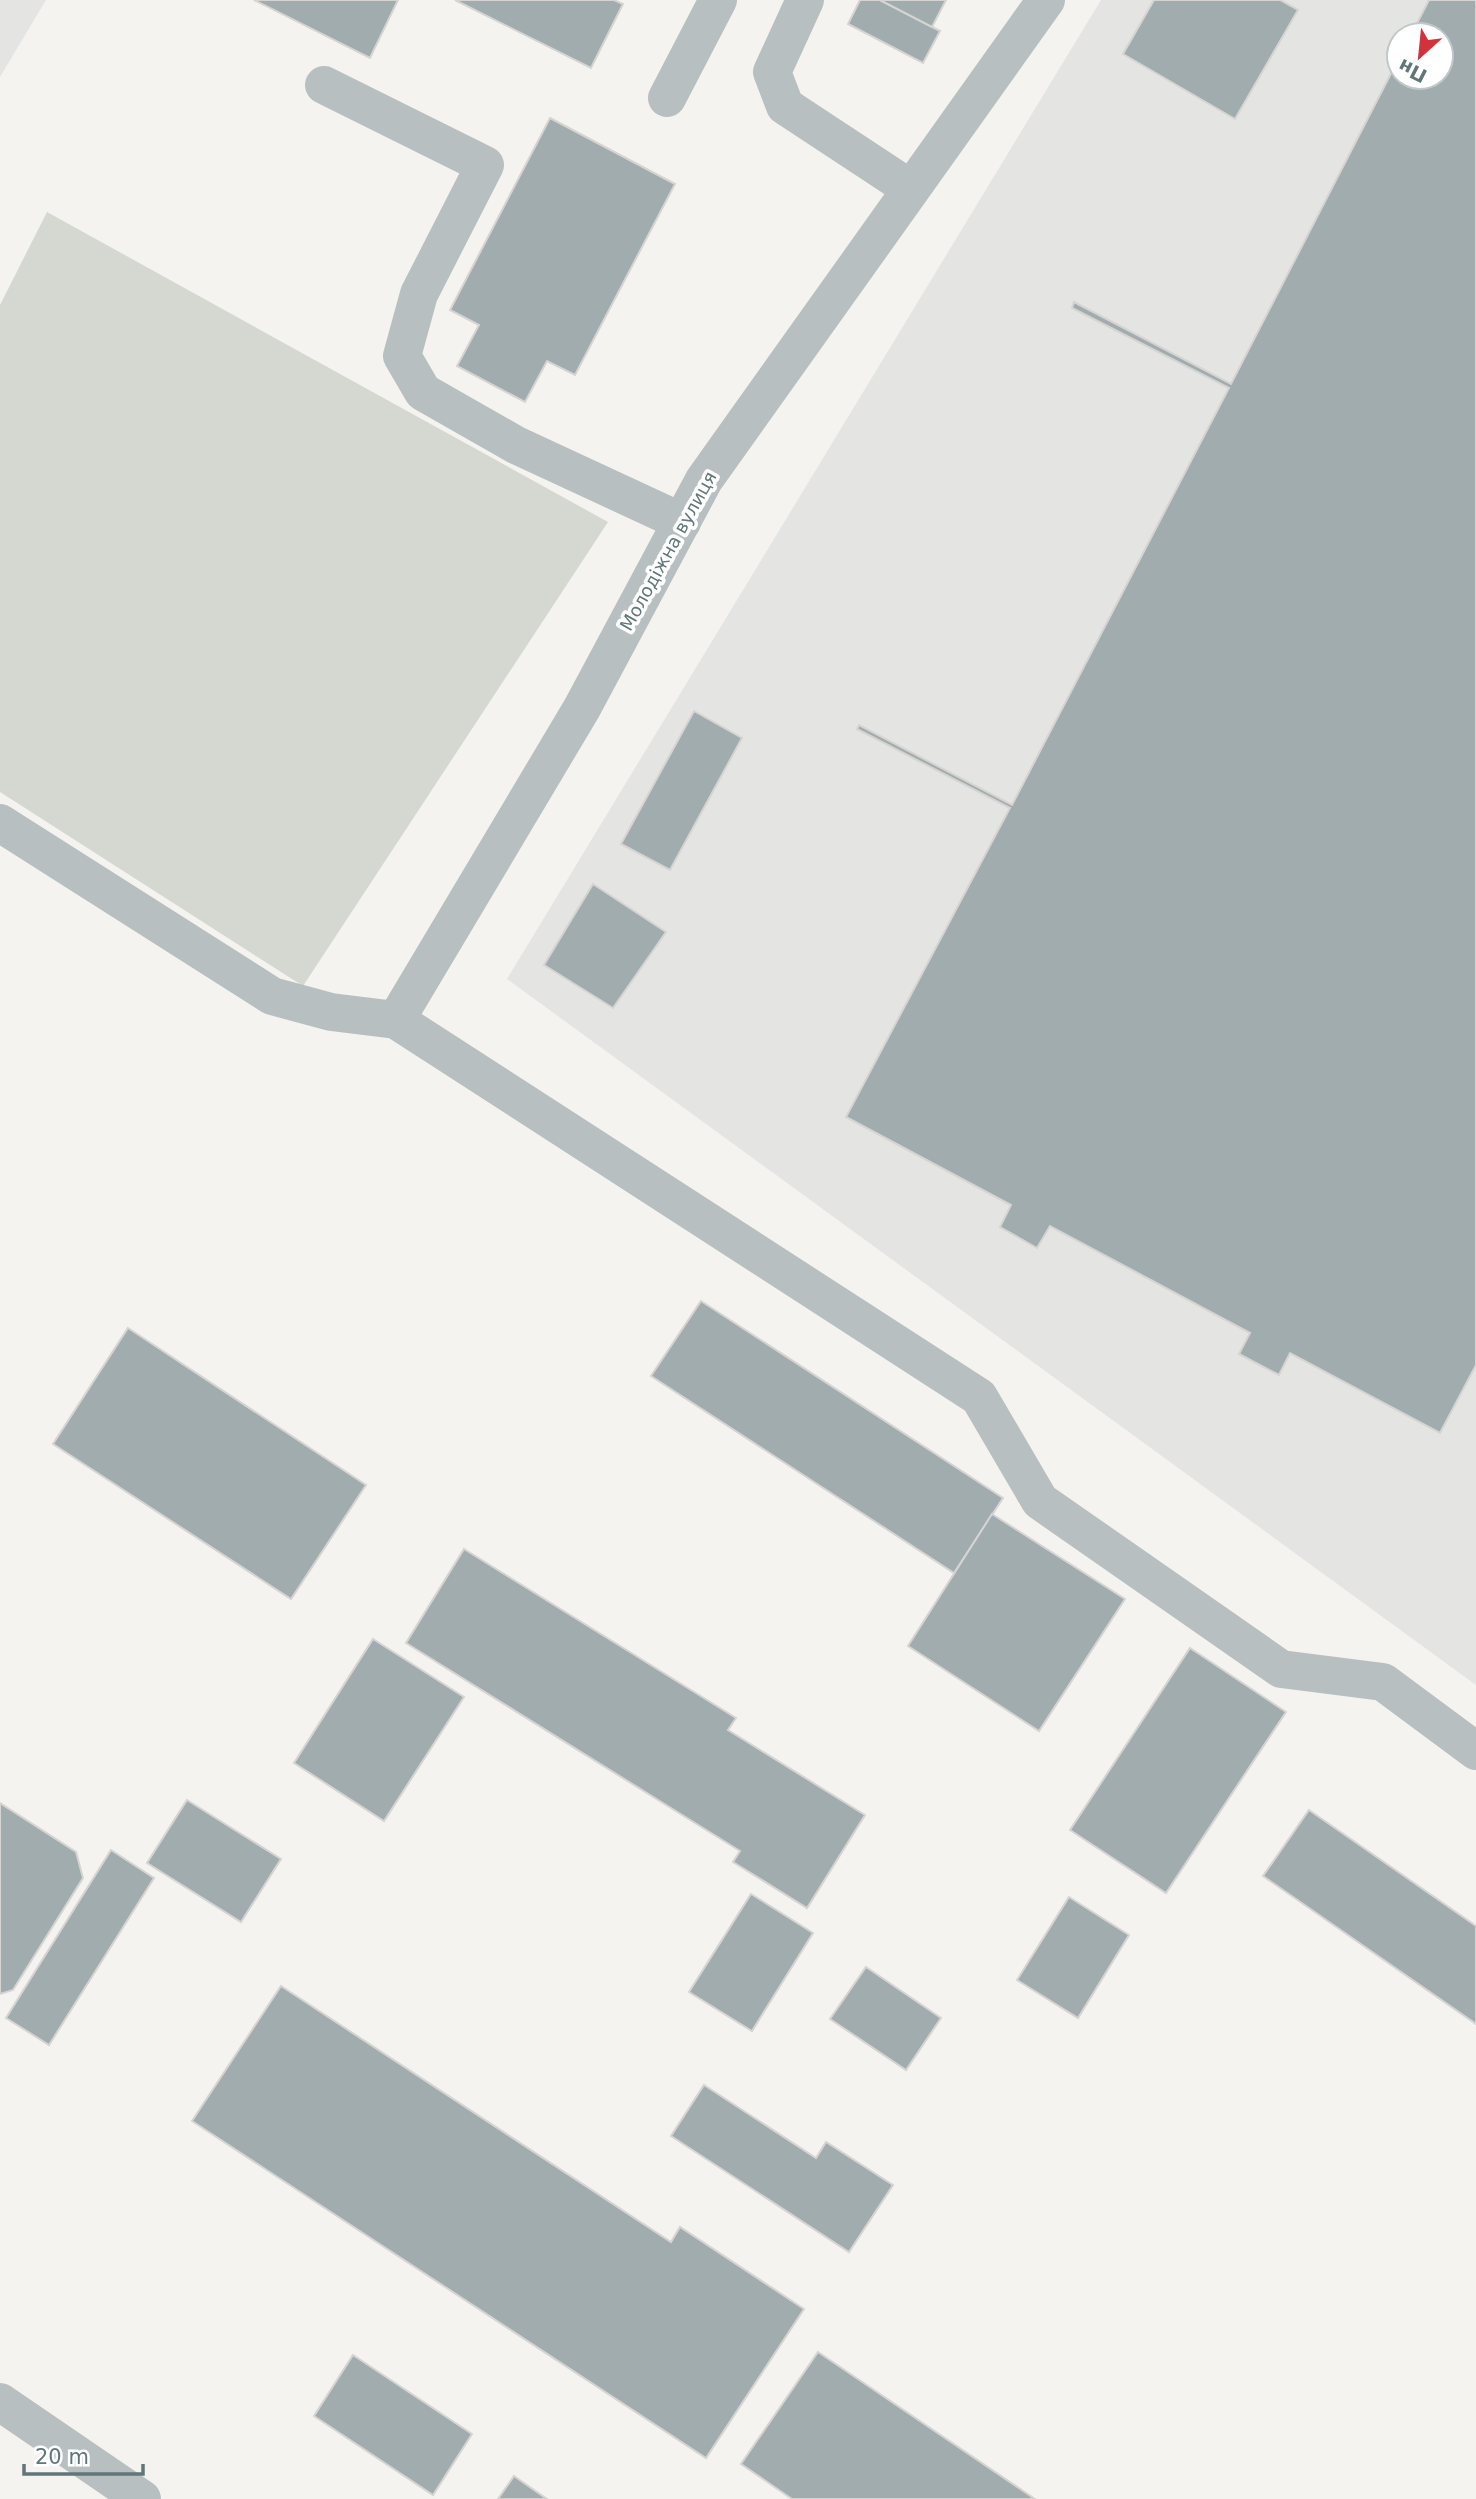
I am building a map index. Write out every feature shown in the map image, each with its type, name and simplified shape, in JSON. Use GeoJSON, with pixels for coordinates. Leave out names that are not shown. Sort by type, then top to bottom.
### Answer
{"type":"FeatureCollection","features":[{"type":"Feature","properties":{"kind":"street"},"geometry":{"type":"LineString","coordinates":[[667,98],[718,0]]}},
{"type":"Feature","properties":{"kind":"street"},"geometry":{"type":"LineString","coordinates":[[805,0],[772,72],[785,106],[911,189]]}},
{"type":"Feature","properties":{"kind":"street","name":"Молодіжна вулиця"},"geometry":{"type":"LineString","coordinates":[[396,1020],[582,708],[704,480],[1046,0]]}},
{"type":"Feature","properties":{"kind":"street"},"geometry":{"type":"LineString","coordinates":[[324,85],[485,164],[419,294],[402,356],[423,392],[516,445],[682,522]]}},
{"type":"Feature","properties":{"kind":"street"},"geometry":{"type":"LineString","coordinates":[[0,823],[272,996],[331,1012],[396,1020],[979,1397],[1040,1502],[1281,1669],[1383,1682],[1476,1751]]}},
{"type":"Feature","properties":{"kind":"street"},"geometry":{"type":"LineString","coordinates":[[0,2402],[142,2499]]}},
{"type":"Feature","properties":{"kind":"shaded area"},"geometry":{"type":"Polygon","coordinates":[[[0,0],[46,0],[0,77],[0,0]]]}},
{"type":"Feature","properties":{"kind":"shaded area"},"geometry":{"type":"Polygon","coordinates":[[[1101,0],[1476,0],[1476,1685],[507,979],[1101,0]]]}},
{"type":"Feature","properties":{"kind":"shaded area"},"geometry":{"type":"Polygon","coordinates":[[[47,212],[608,522],[303,986],[0,792],[0,305],[47,212]]]}},
{"type":"Feature","properties":{"kind":"building"},"geometry":{"type":"Polygon","coordinates":[[[254,0],[398,0],[370,58],[254,0]]]}},
{"type":"Feature","properties":{"kind":"building"},"geometry":{"type":"Polygon","coordinates":[[[455,0],[614,0],[623,4],[591,68],[455,0]]]}},
{"type":"Feature","properties":{"kind":"building"},"geometry":{"type":"Polygon","coordinates":[[[860,0],[880,0],[940,31],[923,63],[848,24],[860,0]]]}},
{"type":"Feature","properties":{"kind":"building"},"geometry":{"type":"Polygon","coordinates":[[[880,0],[946,0],[932,27],[880,0]]]}},
{"type":"Feature","properties":{"kind":"building"},"geometry":{"type":"Polygon","coordinates":[[[1154,0],[1280,0],[1298,10],[1235,119],[1123,54],[1154,0]]]}},
{"type":"Feature","properties":{"kind":"building"},"geometry":{"type":"Polygon","coordinates":[[[1429,0],[1476,0],[1476,1365],[1440,1433],[1290,1353],[1279,1375],[1239,1354],[1250,1333],[1050,1226],[1037,1248],[1000,1227],[1011,1205],[846,1117],[1010,808],[857,729],[859,725],[1012,805],[1229,388],[1072,308],[1074,302],[1231,384],[1385,85],[1385,91],[1455,91],[1455,21],[1418,21],[1429,0]]]}},
{"type":"Feature","properties":{"kind":"building"},"geometry":{"type":"Polygon","coordinates":[[[550,118],[675,184],[575,375],[547,361],[525,402],[457,366],[479,325],[450,310],[550,118]]]}},
{"type":"Feature","properties":{"kind":"building"},"geometry":{"type":"Polygon","coordinates":[[[694,711],[742,738],[670,870],[621,844],[694,711]]]}},
{"type":"Feature","properties":{"kind":"building"},"geometry":{"type":"Polygon","coordinates":[[[593,884],[666,932],[613,1008],[544,965],[593,884]]]}},
{"type":"Feature","properties":{"kind":"building"},"geometry":{"type":"Polygon","coordinates":[[[701,1301],[1003,1498],[954,1573],[651,1376],[701,1301]]]}},
{"type":"Feature","properties":{"kind":"building"},"geometry":{"type":"Polygon","coordinates":[[[128,1328],[366,1485],[291,1599],[53,1444],[128,1328]]]}},
{"type":"Feature","properties":{"kind":"building"},"geometry":{"type":"Polygon","coordinates":[[[992,1514],[1125,1599],[1039,1731],[908,1646],[992,1514]]]}},
{"type":"Feature","properties":{"kind":"building"},"geometry":{"type":"Polygon","coordinates":[[[464,1549],[736,1718],[728,1730],[865,1815],[807,1908],[733,1862],[740,1851],[406,1643],[464,1549]]]}},
{"type":"Feature","properties":{"kind":"building"},"geometry":{"type":"Polygon","coordinates":[[[373,1639],[464,1697],[384,1821],[294,1763],[373,1639]]]}},
{"type":"Feature","properties":{"kind":"building"},"geometry":{"type":"Polygon","coordinates":[[[1190,1648],[1286,1712],[1166,1893],[1070,1830],[1190,1648]]]}},
{"type":"Feature","properties":{"kind":"building"},"geometry":{"type":"Polygon","coordinates":[[[187,1800],[281,1859],[241,1922],[147,1863],[187,1800]]]}},
{"type":"Feature","properties":{"kind":"building"},"geometry":{"type":"Polygon","coordinates":[[[0,1803],[76,1852],[83,1878],[13,1990],[0,1994],[0,1803]]]}},
{"type":"Feature","properties":{"kind":"building"},"geometry":{"type":"Polygon","coordinates":[[[1309,1810],[1476,1926],[1476,2024],[1263,1876],[1309,1810]]]}},
{"type":"Feature","properties":{"kind":"building"},"geometry":{"type":"Polygon","coordinates":[[[111,1850],[154,1878],[49,2045],[6,2018],[111,1850]]]}},
{"type":"Feature","properties":{"kind":"building"},"geometry":{"type":"Polygon","coordinates":[[[751,1894],[813,1933],[752,2031],[689,1992],[751,1894]]]}},
{"type":"Feature","properties":{"kind":"building"},"geometry":{"type":"Polygon","coordinates":[[[1069,1897],[1129,1935],[1078,2018],[1017,1980],[1069,1897]]]}},
{"type":"Feature","properties":{"kind":"building"},"geometry":{"type":"Polygon","coordinates":[[[866,1967],[941,2018],[906,2070],[830,2019],[866,1967]]]}},
{"type":"Feature","properties":{"kind":"building"},"geometry":{"type":"Polygon","coordinates":[[[281,1986],[671,2242],[680,2227],[804,2309],[706,2458],[192,2121],[281,1986]]]}},
{"type":"Feature","properties":{"kind":"building"},"geometry":{"type":"Polygon","coordinates":[[[704,2085],[816,2158],[826,2142],[893,2185],[849,2252],[671,2136],[704,2085]]]}},
{"type":"Feature","properties":{"kind":"building"},"geometry":{"type":"Polygon","coordinates":[[[818,2352],[1035,2499],[792,2499],[741,2464],[818,2352]]]}},
{"type":"Feature","properties":{"kind":"building"},"geometry":{"type":"Polygon","coordinates":[[[353,2355],[472,2434],[433,2495],[314,2416],[353,2355]]]}},
{"type":"Feature","properties":{"kind":"building"},"geometry":{"type":"Polygon","coordinates":[[[514,2476],[547,2499],[498,2499],[514,2476]]]}}]}
